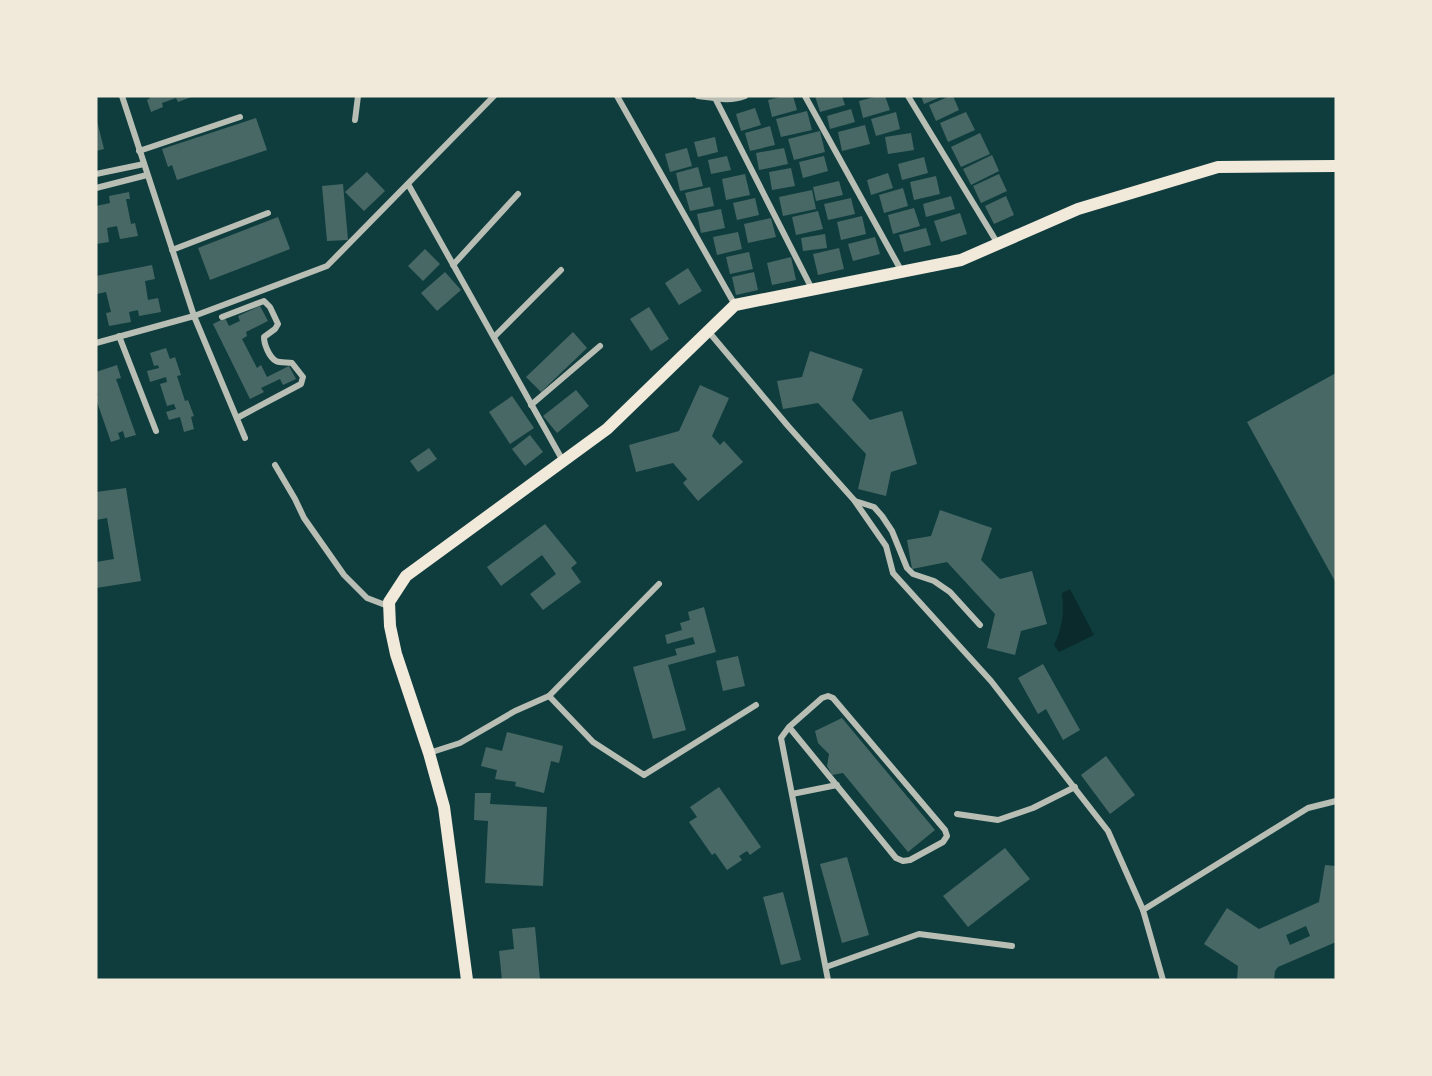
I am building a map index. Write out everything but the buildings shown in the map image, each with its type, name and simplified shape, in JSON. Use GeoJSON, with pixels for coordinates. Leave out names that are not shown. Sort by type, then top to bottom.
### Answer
{"type":"FeatureCollection","features":[{"type":"Feature","properties":{"kind":"main road"},"geometry":{"type":"LineString","coordinates":[[467,980],[444,807],[429,753],[396,654],[390,626],[388,602],[406,576],[607,429],[735,305],[962,260],[1078,209],[1218,167],[1336,166]]}},
{"type":"Feature","properties":{"kind":"street"},"geometry":{"type":"LineString","coordinates":[[122,96],[194,316],[245,438]]}},
{"type":"Feature","properties":{"kind":"street"},"geometry":{"type":"LineString","coordinates":[[355,120],[358,96]]}},
{"type":"Feature","properties":{"kind":"street"},"geometry":{"type":"LineString","coordinates":[[96,343],[194,316],[327,266],[494,96]]}},
{"type":"Feature","properties":{"kind":"street"},"geometry":{"type":"LineString","coordinates":[[617,96],[735,305]]}},
{"type":"Feature","properties":{"kind":"street"},"geometry":{"type":"LineString","coordinates":[[698,96],[737,99],[745,96]]}},
{"type":"Feature","properties":{"kind":"street"},"geometry":{"type":"LineString","coordinates":[[805,96],[902,272]]}},
{"type":"Feature","properties":{"kind":"street"},"geometry":{"type":"LineString","coordinates":[[908,96],[998,244]]}},
{"type":"Feature","properties":{"kind":"street"},"geometry":{"type":"LineString","coordinates":[[715,98],[812,290]]}},
{"type":"Feature","properties":{"kind":"street"},"geometry":{"type":"LineString","coordinates":[[139,151],[240,117]]}},
{"type":"Feature","properties":{"kind":"street"},"geometry":{"type":"LineString","coordinates":[[96,174],[144,164]]}},
{"type":"Feature","properties":{"kind":"street"},"geometry":{"type":"LineString","coordinates":[[96,188],[147,175]]}},
{"type":"Feature","properties":{"kind":"street"},"geometry":{"type":"LineString","coordinates":[[408,184],[563,462]]}},
{"type":"Feature","properties":{"kind":"street"},"geometry":{"type":"LineString","coordinates":[[453,265],[518,194]]}},
{"type":"Feature","properties":{"kind":"street"},"geometry":{"type":"LineString","coordinates":[[172,250],[268,213]]}},
{"type":"Feature","properties":{"kind":"street"},"geometry":{"type":"LineString","coordinates":[[494,338],[561,270]]}},
{"type":"Feature","properties":{"kind":"street"},"geometry":{"type":"LineString","coordinates":[[222,317],[264,301],[270,306],[278,324],[263,342],[273,359],[278,362],[292,363],[303,377],[301,384],[237,418]]}},
{"type":"Feature","properties":{"kind":"street"},"geometry":{"type":"LineString","coordinates":[[708,331],[854,500],[886,546],[893,573],[991,681],[1108,831],[1143,910],[1163,980]]}},
{"type":"Feature","properties":{"kind":"street"},"geometry":{"type":"LineString","coordinates":[[119,336],[156,430]]}},
{"type":"Feature","properties":{"kind":"street"},"geometry":{"type":"LineString","coordinates":[[531,405],[600,346]]}},
{"type":"Feature","properties":{"kind":"street"},"geometry":{"type":"LineString","coordinates":[[275,465],[304,518],[344,575],[367,598],[389,606]]}},
{"type":"Feature","properties":{"kind":"street"},"geometry":{"type":"LineString","coordinates":[[854,500],[874,507],[882,516],[892,531],[907,568],[913,574],[934,581],[951,592],[980,625]]}},
{"type":"Feature","properties":{"kind":"street"},"geometry":{"type":"LineString","coordinates":[[429,753],[460,743],[514,711],[549,696],[659,584]]}},
{"type":"Feature","properties":{"kind":"street"},"geometry":{"type":"LineString","coordinates":[[549,696],[593,742],[644,775],[756,705]]}},
{"type":"Feature","properties":{"kind":"street"},"geometry":{"type":"LineString","coordinates":[[789,727],[896,858],[903,861],[910,860],[943,842],[946,836],[945,830],[833,698],[828,696],[822,698],[789,727],[781,738],[828,980]]}},
{"type":"Feature","properties":{"kind":"street"},"geometry":{"type":"LineString","coordinates":[[792,794],[837,785]]}},
{"type":"Feature","properties":{"kind":"street"},"geometry":{"type":"LineString","coordinates":[[957,814],[998,820],[1033,808],[1075,787]]}},
{"type":"Feature","properties":{"kind":"street"},"geometry":{"type":"LineString","coordinates":[[1143,910],[1308,808],[1336,801]]}},
{"type":"Feature","properties":{"kind":"street"},"geometry":{"type":"LineString","coordinates":[[826,967],[919,934],[1012,946]]}},
{"type":"Feature","properties":{"kind":"water"},"geometry":{"type":"Polygon","coordinates":[[[1070,589],[1094,635],[1059,652],[1054,645],[1062,619],[1062,593],[1070,589]]]}}]}
